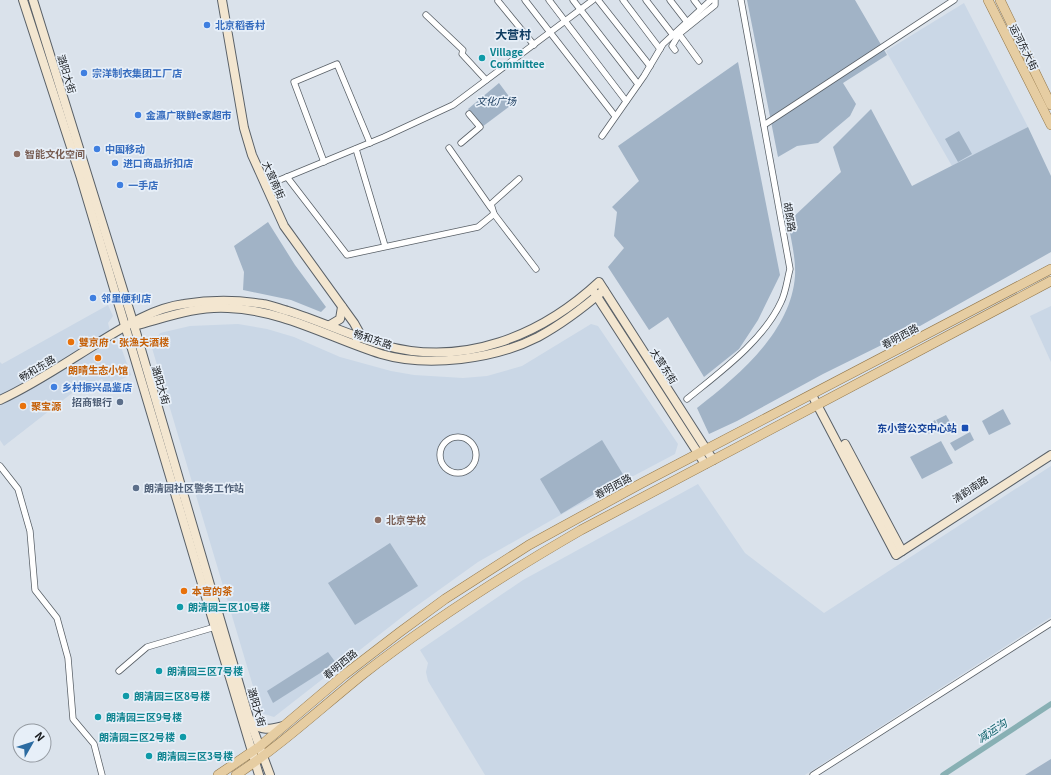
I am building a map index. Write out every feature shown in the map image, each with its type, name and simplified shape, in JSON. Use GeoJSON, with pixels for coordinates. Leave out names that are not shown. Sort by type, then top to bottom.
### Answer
{"type":"FeatureCollection","features":[{"type":"Feature","properties":{"kind":"main road","name":"潞阳大街"},"geometry":{"type":"LineString","coordinates":[[23,0],[81,178],[215,627],[256,749]]}},
{"type":"Feature","properties":{"kind":"main road","name":"潞阳大街"},"geometry":{"type":"LineString","coordinates":[[33,0],[134,324],[249,718],[259,760],[259,775]]}},
{"type":"Feature","properties":{"kind":"main road","name":"大营南街"},"geometry":{"type":"LineString","coordinates":[[222,0],[244,128],[252,155],[284,226],[354,323],[359,332],[357,340]]}},
{"type":"Feature","properties":{"kind":"main road","name":"运河东大街"},"geometry":{"type":"LineString","coordinates":[[988,0],[1051,125]]}},
{"type":"Feature","properties":{"kind":"main road","name":"运河东大街"},"geometry":{"type":"LineString","coordinates":[[1000,0],[1051,105]]}},
{"type":"Feature","properties":{"kind":"main road","name":"春明西路"},"geometry":{"type":"LineString","coordinates":[[218,775],[256,749],[344,675],[445,599],[529,545],[1051,268]]}},
{"type":"Feature","properties":{"kind":"main road","name":"畅和东路"},"geometry":{"type":"LineString","coordinates":[[594,292],[599,282]]}},
{"type":"Feature","properties":{"kind":"main road","name":"大营东街"},"geometry":{"type":"LineString","coordinates":[[599,282],[709,462]]}},
{"type":"Feature","properties":{"kind":"main road"},"geometry":{"type":"LineString","coordinates":[[236,775],[259,760],[362,676],[433,622],[481,590],[581,530],[1051,282]]}},
{"type":"Feature","properties":{"kind":"main road","name":"畅和东路"},"geometry":{"type":"LineString","coordinates":[[0,400],[125,326],[174,314],[202,309],[228,308],[262,312],[357,340],[384,346],[415,351],[449,352],[493,345],[517,337],[544,323],[594,292],[604,290]]}},
{"type":"Feature","properties":{"kind":"main road","name":"大营东街"},"geometry":{"type":"LineString","coordinates":[[594,292],[703,452]]}},
{"type":"Feature","properties":{"kind":"main road","name":"畅和东路"},"geometry":{"type":"LineString","coordinates":[[134,324],[152,313],[183,304],[222,301],[263,304],[330,325],[357,340]]}},
{"type":"Feature","properties":{"kind":"main road"},"geometry":{"type":"LineString","coordinates":[[330,325],[340,319],[342,307]]}},
{"type":"Feature","properties":{"kind":"main road"},"geometry":{"type":"LineString","coordinates":[[815,394],[898,549]]}},
{"type":"Feature","properties":{"kind":"main road","name":"清韵南路"},"geometry":{"type":"LineString","coordinates":[[898,549],[1051,448]]}},
{"type":"Feature","properties":{"kind":"main road","name":"清韵南路"},"geometry":{"type":"LineString","coordinates":[[898,549],[1051,454]]}},
{"type":"Feature","properties":{"kind":"main road"},"geometry":{"type":"LineString","coordinates":[[249,718],[258,728],[271,729],[287,723],[288,728],[277,736],[277,740],[282,742]]}},
{"type":"Feature","properties":{"kind":"main road","name":"潞阳大街"},"geometry":{"type":"LineString","coordinates":[[259,760],[270,775]]}},
{"type":"Feature","properties":{"kind":"street"},"geometry":{"type":"LineString","coordinates":[[498,0],[534,45]]}},
{"type":"Feature","properties":{"kind":"street"},"geometry":{"type":"LineString","coordinates":[[525,0],[615,116]]}},
{"type":"Feature","properties":{"kind":"street"},"geometry":{"type":"LineString","coordinates":[[549,0],[566,20],[626,101]]}},
{"type":"Feature","properties":{"kind":"street"},"geometry":{"type":"LineString","coordinates":[[573,0],[638,84]]}},
{"type":"Feature","properties":{"kind":"street"},"geometry":{"type":"LineString","coordinates":[[265,186],[370,143],[453,105],[593,0]]}},
{"type":"Feature","properties":{"kind":"street"},"geometry":{"type":"LineString","coordinates":[[598,0],[650,66]]}},
{"type":"Feature","properties":{"kind":"street"},"geometry":{"type":"LineString","coordinates":[[623,0],[660,49]]}},
{"type":"Feature","properties":{"kind":"street"},"geometry":{"type":"LineString","coordinates":[[646,0],[699,61]]}},
{"type":"Feature","properties":{"kind":"street"},"geometry":{"type":"LineString","coordinates":[[670,0],[687,22]]}},
{"type":"Feature","properties":{"kind":"street"},"geometry":{"type":"LineString","coordinates":[[694,0],[701,9]]}},
{"type":"Feature","properties":{"kind":"street"},"geometry":{"type":"LineString","coordinates":[[675,50],[672,46],[676,35],[687,22],[711,0]]}},
{"type":"Feature","properties":{"kind":"street"},"geometry":{"type":"LineString","coordinates":[[602,136],[660,49],[715,5],[715,0]]}},
{"type":"Feature","properties":{"kind":"street","name":"胡郎路"},"geometry":{"type":"LineString","coordinates":[[687,399],[722,370],[762,332],[773,317],[782,300],[790,269],[741,0]]}},
{"type":"Feature","properties":{"kind":"street"},"geometry":{"type":"LineString","coordinates":[[764,125],[954,0]]}},
{"type":"Feature","properties":{"kind":"street"},"geometry":{"type":"LineString","coordinates":[[426,15],[463,50],[462,54],[486,80]]}},
{"type":"Feature","properties":{"kind":"street"},"geometry":{"type":"LineString","coordinates":[[324,162],[294,82],[337,64],[370,143]]}},
{"type":"Feature","properties":{"kind":"street"},"geometry":{"type":"LineString","coordinates":[[461,143],[480,127],[470,114]]}},
{"type":"Feature","properties":{"kind":"street"},"geometry":{"type":"LineString","coordinates":[[449,148],[536,269]]}},
{"type":"Feature","properties":{"kind":"street"},"geometry":{"type":"LineString","coordinates":[[356,149],[385,246]]}},
{"type":"Feature","properties":{"kind":"street"},"geometry":{"type":"LineString","coordinates":[[287,177],[347,255],[478,227],[493,211]]}},
{"type":"Feature","properties":{"kind":"street"},"geometry":{"type":"LineString","coordinates":[[493,211],[491,204],[519,179]]}},
{"type":"Feature","properties":{"kind":"street"},"geometry":{"type":"LineString","coordinates":[[463,437],[472,444],[475,449],[476,455],[472,466],[463,472],[452,472],[446,469],[440,458],[442,446],[451,438],[463,437]]}},
{"type":"Feature","properties":{"kind":"street"},"geometry":{"type":"LineString","coordinates":[[0,466],[18,489],[30,531],[35,590],[57,618],[68,658],[73,719],[94,744],[102,775]]}},
{"type":"Feature","properties":{"kind":"street"},"geometry":{"type":"LineString","coordinates":[[813,775],[1051,623]]}},
{"type":"Feature","properties":{"kind":"street"},"geometry":{"type":"LineString","coordinates":[[119,671],[147,647],[215,627]]}},
{"type":"Feature","properties":{"kind":"shaded area"},"geometry":{"type":"Polygon","coordinates":[[[964,3],[1028,127],[952,166],[886,51],[964,3]]]}},
{"type":"Feature","properties":{"kind":"shaded area"},"geometry":{"type":"Polygon","coordinates":[[[108,305],[113,316],[108,323],[113,343],[121,347],[131,375],[107,386],[102,379],[76,390],[4,446],[0,440],[0,362],[2,364],[108,305]]]}},
{"type":"Feature","properties":{"kind":"shaded area"},"geometry":{"type":"Polygon","coordinates":[[[1051,306],[1051,362],[1030,316],[1051,306]]]}},
{"type":"Feature","properties":{"kind":"shaded area","name":"北京学校"},"geometry":{"type":"Polygon","coordinates":[[[238,324],[267,329],[294,337],[340,357],[391,371],[414,375],[463,378],[487,376],[522,366],[591,324],[598,326],[678,444],[675,454],[571,509],[478,562],[411,610],[274,717],[261,713],[152,348],[160,333],[190,326],[238,324]]]}},
{"type":"Feature","properties":{"kind":"shaded area"},"geometry":{"type":"Polygon","coordinates":[[[1051,466],[1051,617],[805,775],[485,775],[428,681],[426,672],[428,663],[420,650],[523,580],[698,484],[745,553],[824,613],[1051,466]]]}},
{"type":"Feature","properties":{"kind":"green space"},"geometry":{"type":"Polygon","coordinates":[[[747,0],[855,0],[887,55],[843,83],[856,104],[850,116],[818,143],[797,146],[778,157],[747,0]]]}},
{"type":"Feature","properties":{"kind":"green space"},"geometry":{"type":"Polygon","coordinates":[[[738,62],[780,275],[758,320],[739,349],[704,377],[668,317],[649,330],[608,267],[624,248],[614,236],[617,212],[612,207],[639,181],[618,146],[738,62]]]}},
{"type":"Feature","properties":{"kind":"green space","name":"文化广场"},"geometry":{"type":"Polygon","coordinates":[[[499,83],[514,103],[482,127],[468,109],[499,83]]]}},
{"type":"Feature","properties":{"kind":"green space"},"geometry":{"type":"Polygon","coordinates":[[[871,109],[912,186],[1028,127],[1051,176],[1051,252],[920,326],[823,374],[737,421],[709,434],[697,408],[745,367],[773,334],[784,316],[791,296],[795,276],[795,263],[788,222],[841,172],[833,147],[871,109]]]}},
{"type":"Feature","properties":{"kind":"green space"},"geometry":{"type":"Polygon","coordinates":[[[959,131],[972,154],[958,162],[945,139],[959,131]]]}},
{"type":"Feature","properties":{"kind":"green space"},"geometry":{"type":"Polygon","coordinates":[[[268,222],[295,265],[326,307],[321,312],[291,300],[243,290],[244,272],[234,246],[268,222]]]}},
{"type":"Feature","properties":{"kind":"green space"},"geometry":{"type":"Polygon","coordinates":[[[1003,409],[1011,424],[989,435],[982,421],[1003,409]]]}},
{"type":"Feature","properties":{"kind":"green space"},"geometry":{"type":"Polygon","coordinates":[[[946,415],[950,422],[940,427],[936,420],[946,415]]]}},
{"type":"Feature","properties":{"kind":"green space"},"geometry":{"type":"Polygon","coordinates":[[[935,420],[939,428],[929,434],[925,426],[935,420]]]}},
{"type":"Feature","properties":{"kind":"green space"},"geometry":{"type":"Polygon","coordinates":[[[970,432],[974,440],[955,451],[950,443],[970,432]]]}},
{"type":"Feature","properties":{"kind":"green space"},"geometry":{"type":"Polygon","coordinates":[[[602,440],[624,476],[561,514],[540,479],[602,440]]]}},
{"type":"Feature","properties":{"kind":"green space"},"geometry":{"type":"Polygon","coordinates":[[[941,441],[953,463],[922,479],[910,457],[941,441]]]}},
{"type":"Feature","properties":{"kind":"green space"},"geometry":{"type":"Polygon","coordinates":[[[390,543],[418,586],[355,625],[328,583],[390,543]]]}},
{"type":"Feature","properties":{"kind":"green space"},"geometry":{"type":"Polygon","coordinates":[[[328,652],[336,663],[273,703],[267,691],[328,652]]]}},
{"type":"Feature","properties":{"kind":"green space"},"geometry":{"type":"Polygon","coordinates":[[[1051,759],[1051,775],[1025,775],[1051,759]]]}},
{"type":"Feature","properties":{"kind":"waterway","name":"减运沟"},"geometry":{"type":"LineString","coordinates":[[943,775],[1051,704]]}},
{"type":"Feature","properties":{"kind":"place","name":"北京稻香村"},"geometry":{"type":"Point","coordinates":[207,25]}},
{"type":"Feature","properties":{"kind":"place","name":"Village Committee"},"geometry":{"type":"Point","coordinates":[482,58]}},
{"type":"Feature","properties":{"kind":"place","name":"宗洋制衣集团工厂店"},"geometry":{"type":"Point","coordinates":[84,73]}},
{"type":"Feature","properties":{"kind":"place","name":"金瀛广联鲜e家超市"},"geometry":{"type":"Point","coordinates":[138,115]}},
{"type":"Feature","properties":{"kind":"place","name":"中国移动"},"geometry":{"type":"Point","coordinates":[97,149]}},
{"type":"Feature","properties":{"kind":"place","name":"智能文化空间"},"geometry":{"type":"Point","coordinates":[17,154]}},
{"type":"Feature","properties":{"kind":"place","name":"进口商品折扣店"},"geometry":{"type":"Point","coordinates":[115,163]}},
{"type":"Feature","properties":{"kind":"place","name":"一手店"},"geometry":{"type":"Point","coordinates":[120,185]}},
{"type":"Feature","properties":{"kind":"place","name":"邻里便利店"},"geometry":{"type":"Point","coordinates":[93,298]}},
{"type":"Feature","properties":{"kind":"place","name":"雙京府·张渔夫酒楼"},"geometry":{"type":"Point","coordinates":[71,342]}},
{"type":"Feature","properties":{"kind":"place","name":"朗晴生态小馆"},"geometry":{"type":"Point","coordinates":[98,358]}},
{"type":"Feature","properties":{"kind":"place","name":"乡村振兴品鉴店"},"geometry":{"type":"Point","coordinates":[54,387]}},
{"type":"Feature","properties":{"kind":"place","name":"招商银行"},"geometry":{"type":"Point","coordinates":[120,402]}},
{"type":"Feature","properties":{"kind":"place","name":"聚宝源"},"geometry":{"type":"Point","coordinates":[23,406]}},
{"type":"Feature","properties":{"kind":"place","name":"东小营公交中心站"},"geometry":{"type":"Point","coordinates":[965,428]}},
{"type":"Feature","properties":{"kind":"place","name":"朗清园社区警务工作站"},"geometry":{"type":"Point","coordinates":[136,488]}},
{"type":"Feature","properties":{"kind":"place","name":"北京学校"},"geometry":{"type":"Point","coordinates":[378,520]}},
{"type":"Feature","properties":{"kind":"place","name":"本宫的茶"},"geometry":{"type":"Point","coordinates":[184,591]}},
{"type":"Feature","properties":{"kind":"place","name":"朗清园三区10号楼"},"geometry":{"type":"Point","coordinates":[180,607]}},
{"type":"Feature","properties":{"kind":"place","name":"朗清园三区7号楼"},"geometry":{"type":"Point","coordinates":[159,671]}},
{"type":"Feature","properties":{"kind":"place","name":"朗清园三区8号楼"},"geometry":{"type":"Point","coordinates":[126,696]}},
{"type":"Feature","properties":{"kind":"place","name":"朗清园三区9号楼"},"geometry":{"type":"Point","coordinates":[98,717]}},
{"type":"Feature","properties":{"kind":"place","name":"朗清园三区2号楼"},"geometry":{"type":"Point","coordinates":[183,737]}},
{"type":"Feature","properties":{"kind":"place","name":"朗清园三区3号楼"},"geometry":{"type":"Point","coordinates":[149,756]}},
{"type":"Feature","properties":{"kind":"district","name":"大营村"},"geometry":{"type":"Point","coordinates":[513,35]}}]}
